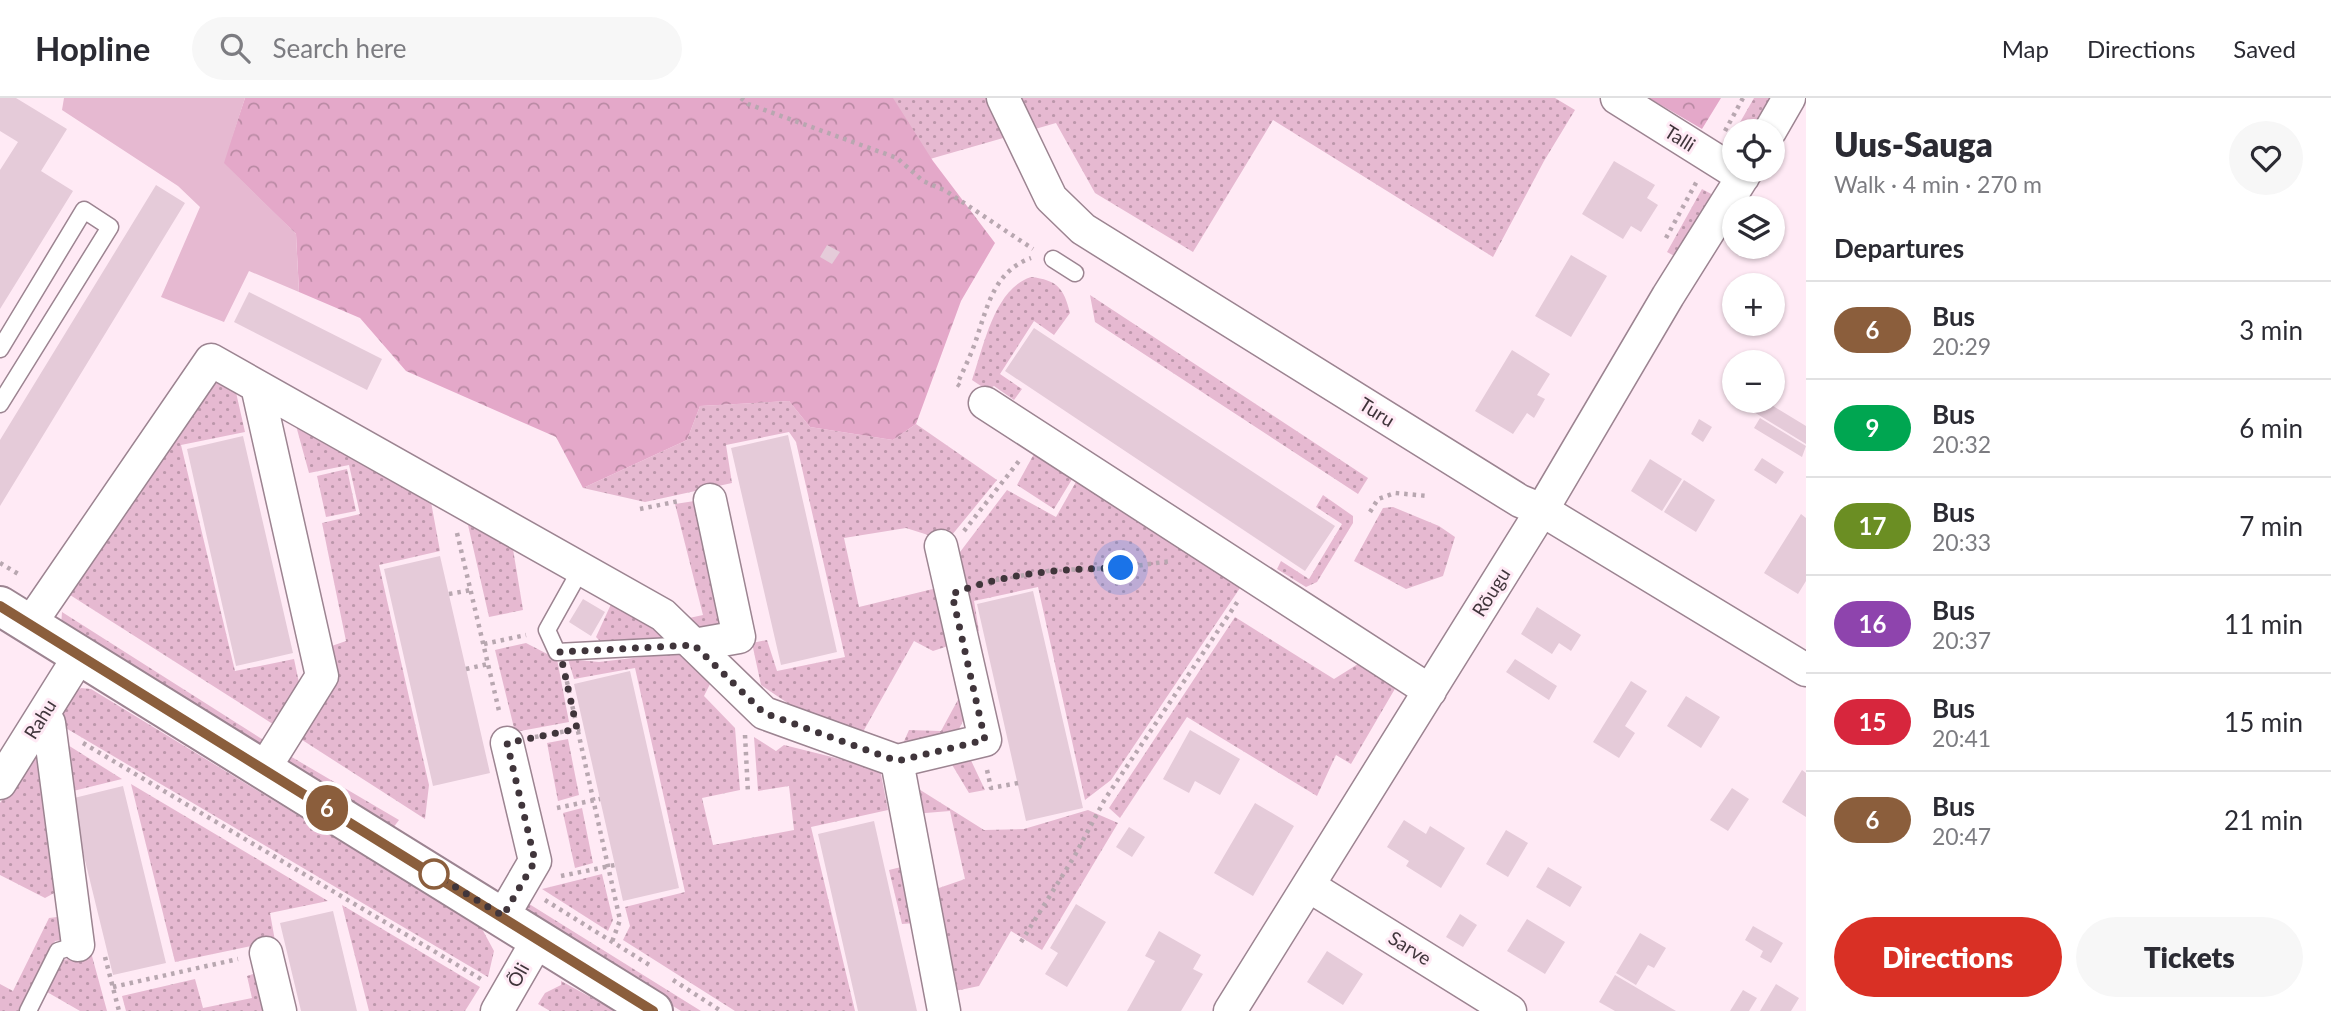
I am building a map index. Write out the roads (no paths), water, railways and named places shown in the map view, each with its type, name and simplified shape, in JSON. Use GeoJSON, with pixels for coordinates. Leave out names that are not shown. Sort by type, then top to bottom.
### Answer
{"type":"FeatureCollection","features":[{"type":"Feature","properties":{"kind":"street","name":"Turu"},"geometry":{"type":"LineString","coordinates":[[1003,98],[1051,198],[1083,229],[1520,501],[1542,510],[1806,670]]}},
{"type":"Feature","properties":{"kind":"street","name":"Talli"},"geometry":{"type":"LineString","coordinates":[[1617,98],[1722,160]]}},
{"type":"Feature","properties":{"kind":"street"},"geometry":{"type":"LineString","coordinates":[[1777,119],[1790,98]]}},
{"type":"Feature","properties":{"kind":"street","name":"Rõugu"},"geometry":{"type":"LineString","coordinates":[[1230,1011],[1542,510],[1668,296],[1739,182]]}},
{"type":"Feature","properties":{"kind":"street"},"geometry":{"type":"LineString","coordinates":[[653,1011],[15,615],[211,360],[663,615],[764,713],[897,761],[985,740],[941,546]]}},
{"type":"Feature","properties":{"kind":"street"},"geometry":{"type":"LineString","coordinates":[[257,386],[322,676],[264,769]]}},
{"type":"Feature","properties":{"kind":"street"},"geometry":{"type":"LineString","coordinates":[[985,403],[1430,691]]}},
{"type":"Feature","properties":{"kind":"street"},"geometry":{"type":"LineString","coordinates":[[694,645],[739,637],[710,500]]}},
{"type":"Feature","properties":{"kind":"street","name":"Rahu"},"geometry":{"type":"LineString","coordinates":[[0,783],[45,720],[80,655]]}},
{"type":"Feature","properties":{"kind":"street"},"geometry":{"type":"LineString","coordinates":[[45,720],[78,945]]}},
{"type":"Feature","properties":{"kind":"street"},"geometry":{"type":"LineString","coordinates":[[503,916],[535,861],[507,743]]}},
{"type":"Feature","properties":{"kind":"street"},"geometry":{"type":"LineString","coordinates":[[897,761],[944,1011]]}},
{"type":"Feature","properties":{"kind":"street","name":"Sarve"},"geometry":{"type":"LineString","coordinates":[[1309,886],[1510,1011]]}},
{"type":"Feature","properties":{"kind":"street","name":"Õli"},"geometry":{"type":"LineString","coordinates":[[502,1003],[539,938]]}},
{"type":"Feature","properties":{"kind":"street"},"geometry":{"type":"LineString","coordinates":[[266,953],[280,1011]]}},
{"type":"Feature","properties":{"kind":"lane"},"geometry":{"type":"LineString","coordinates":[[0,349],[83,210],[110,227],[0,404]]}},
{"type":"Feature","properties":{"kind":"lane"},"geometry":{"type":"LineString","coordinates":[[1053,259],[1075,273]]}},
{"type":"Feature","properties":{"kind":"lane"},"geometry":{"type":"LineString","coordinates":[[582,569],[547,630],[560,652],[694,645]]}},
{"type":"Feature","properties":{"kind":"lane"},"geometry":{"type":"LineString","coordinates":[[28,1011],[58,951],[78,945]]}}]}
